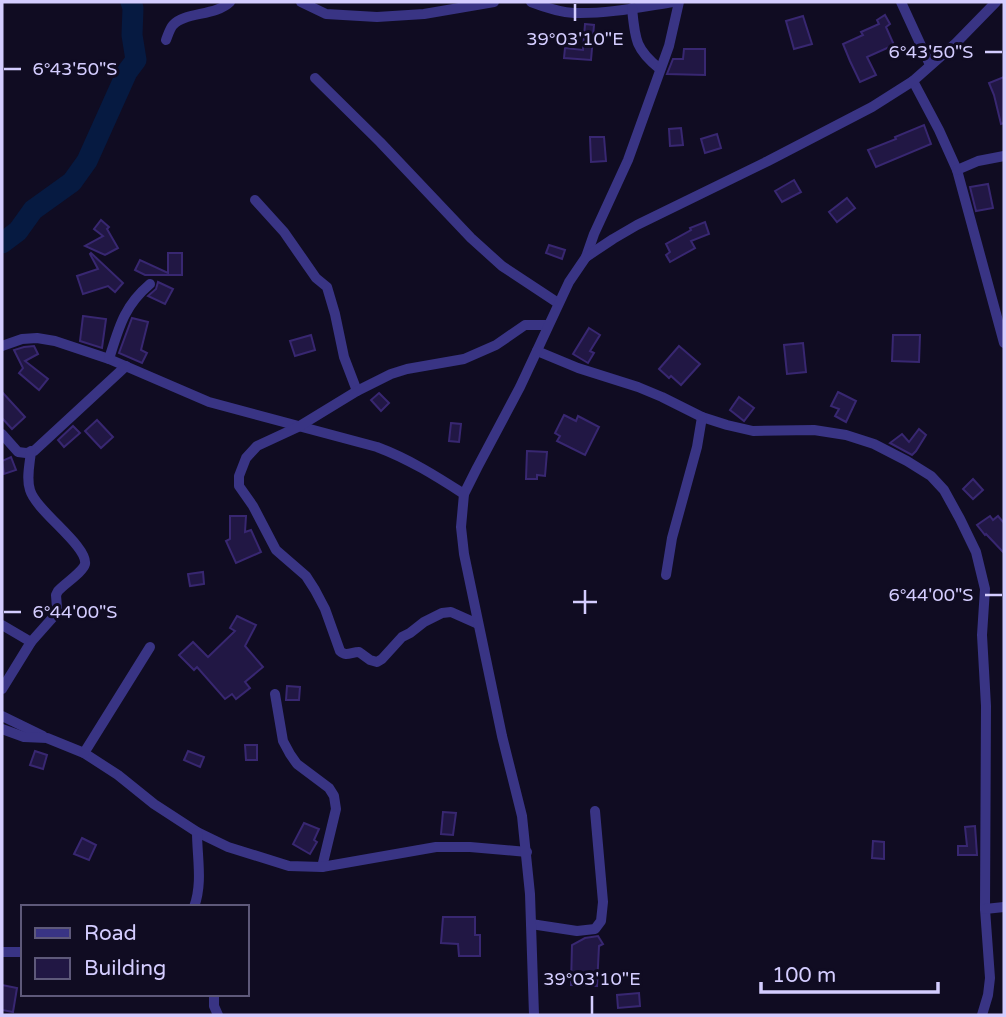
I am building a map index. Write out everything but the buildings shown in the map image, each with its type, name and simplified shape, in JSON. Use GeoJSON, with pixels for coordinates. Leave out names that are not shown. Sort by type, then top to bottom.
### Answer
{"type":"FeatureCollection","features":[{"type":"Feature","properties":{"kind":"street"},"geometry":{"type":"LineString","coordinates":[[166,40],[177,22],[218,10],[230,2]]}},
{"type":"Feature","properties":{"kind":"street"},"geometry":{"type":"LineString","coordinates":[[302,2],[326,14],[377,17],[424,14],[494,2]]}},
{"type":"Feature","properties":{"kind":"street"},"geometry":{"type":"LineString","coordinates":[[424,14],[425,2]]}},
{"type":"Feature","properties":{"kind":"street"},"geometry":{"type":"LineString","coordinates":[[531,2],[573,13],[673,2]]}},
{"type":"Feature","properties":{"kind":"street"},"geometry":{"type":"LineString","coordinates":[[534,1015],[527,852],[522,816],[464,554],[461,527],[464,495],[520,387],[558,303],[586,257],[628,160],[669,46],[679,2]]}},
{"type":"Feature","properties":{"kind":"street"},"geometry":{"type":"LineString","coordinates":[[901,2],[930,65]]}},
{"type":"Feature","properties":{"kind":"street"},"geometry":{"type":"LineString","coordinates":[[586,257],[637,225],[872,107],[913,81],[956,43],[996,2]]}},
{"type":"Feature","properties":{"kind":"street"},"geometry":{"type":"LineString","coordinates":[[632,8],[637,42],[642,52],[660,69]]}},
{"type":"Feature","properties":{"kind":"street"},"geometry":{"type":"LineString","coordinates":[[315,78],[471,238],[502,266],[558,303]]}},
{"type":"Feature","properties":{"kind":"street"},"geometry":{"type":"LineString","coordinates":[[913,81],[957,170],[1004,343]]}},
{"type":"Feature","properties":{"kind":"street"},"geometry":{"type":"LineString","coordinates":[[957,170],[978,161],[1004,156]]}},
{"type":"Feature","properties":{"kind":"street"},"geometry":{"type":"LineString","coordinates":[[255,200],[284,232],[316,278],[327,287],[344,357],[357,391]]}},
{"type":"Feature","properties":{"kind":"street"},"geometry":{"type":"LineString","coordinates":[[109,359],[125,311],[150,284]]}},
{"type":"Feature","properties":{"kind":"street"},"geometry":{"type":"LineString","coordinates":[[478,624],[451,612],[442,613],[402,637],[377,662],[372,662],[359,652],[347,654],[340,650],[325,608],[315,590],[306,576],[276,550],[253,506],[239,486],[239,476],[246,458],[257,446],[298,427],[391,374],[471,357],[496,345],[525,325],[548,325]]}},
{"type":"Feature","properties":{"kind":"street"},"geometry":{"type":"LineString","coordinates":[[2,346],[22,339],[55,341],[109,359],[209,402],[377,447],[425,469],[464,495]]}},
{"type":"Feature","properties":{"kind":"street"},"geometry":{"type":"LineString","coordinates":[[537,351],[578,368],[638,387],[702,417],[726,425],[753,431],[814,430],[846,435],[874,444],[931,476],[944,490],[976,552],[985,589],[982,635],[986,706],[985,909],[990,978],[982,1015]]}},
{"type":"Feature","properties":{"kind":"street"},"geometry":{"type":"LineString","coordinates":[[2,434],[18,452],[34,451],[126,366]]}},
{"type":"Feature","properties":{"kind":"street"},"geometry":{"type":"LineString","coordinates":[[666,575],[672,538],[697,447],[702,417]]}},
{"type":"Feature","properties":{"kind":"street"},"geometry":{"type":"LineString","coordinates":[[2,688],[31,642],[55,615],[58,591],[85,563],[80,548],[30,494],[28,485],[31,451]]}},
{"type":"Feature","properties":{"kind":"street"},"geometry":{"type":"LineString","coordinates":[[2,625],[31,642]]}},
{"type":"Feature","properties":{"kind":"street"},"geometry":{"type":"LineString","coordinates":[[84,752],[150,647]]}},
{"type":"Feature","properties":{"kind":"street"},"geometry":{"type":"LineString","coordinates":[[275,694],[283,741],[290,754],[298,764],[329,788],[334,796],[336,809],[322,867]]}},
{"type":"Feature","properties":{"kind":"street"},"geometry":{"type":"LineString","coordinates":[[2,716],[84,752],[197,832],[228,847],[289,866],[322,867],[436,847],[527,852]]}},
{"type":"Feature","properties":{"kind":"street"},"geometry":{"type":"LineString","coordinates":[[2,729],[24,737],[47,738]]}},
{"type":"Feature","properties":{"kind":"street"},"geometry":{"type":"LineString","coordinates":[[531,924],[577,931],[595,929],[601,922],[603,902],[595,811]]}},
{"type":"Feature","properties":{"kind":"street"},"geometry":{"type":"LineString","coordinates":[[195,905],[199,880],[197,832]]}},
{"type":"Feature","properties":{"kind":"street"},"geometry":{"type":"LineString","coordinates":[[985,909],[1004,907]]}},
{"type":"Feature","properties":{"kind":"street"},"geometry":{"type":"LineString","coordinates":[[2,951],[21,952]]}},
{"type":"Feature","properties":{"kind":"street"},"geometry":{"type":"LineString","coordinates":[[214,996],[218,1015]]}},
{"type":"Feature","properties":{"kind":"waterway"},"geometry":{"type":"LineString","coordinates":[[2,243],[18,231],[33,210],[72,182],[87,161],[127,72],[136,60],[131,2]]}}]}
